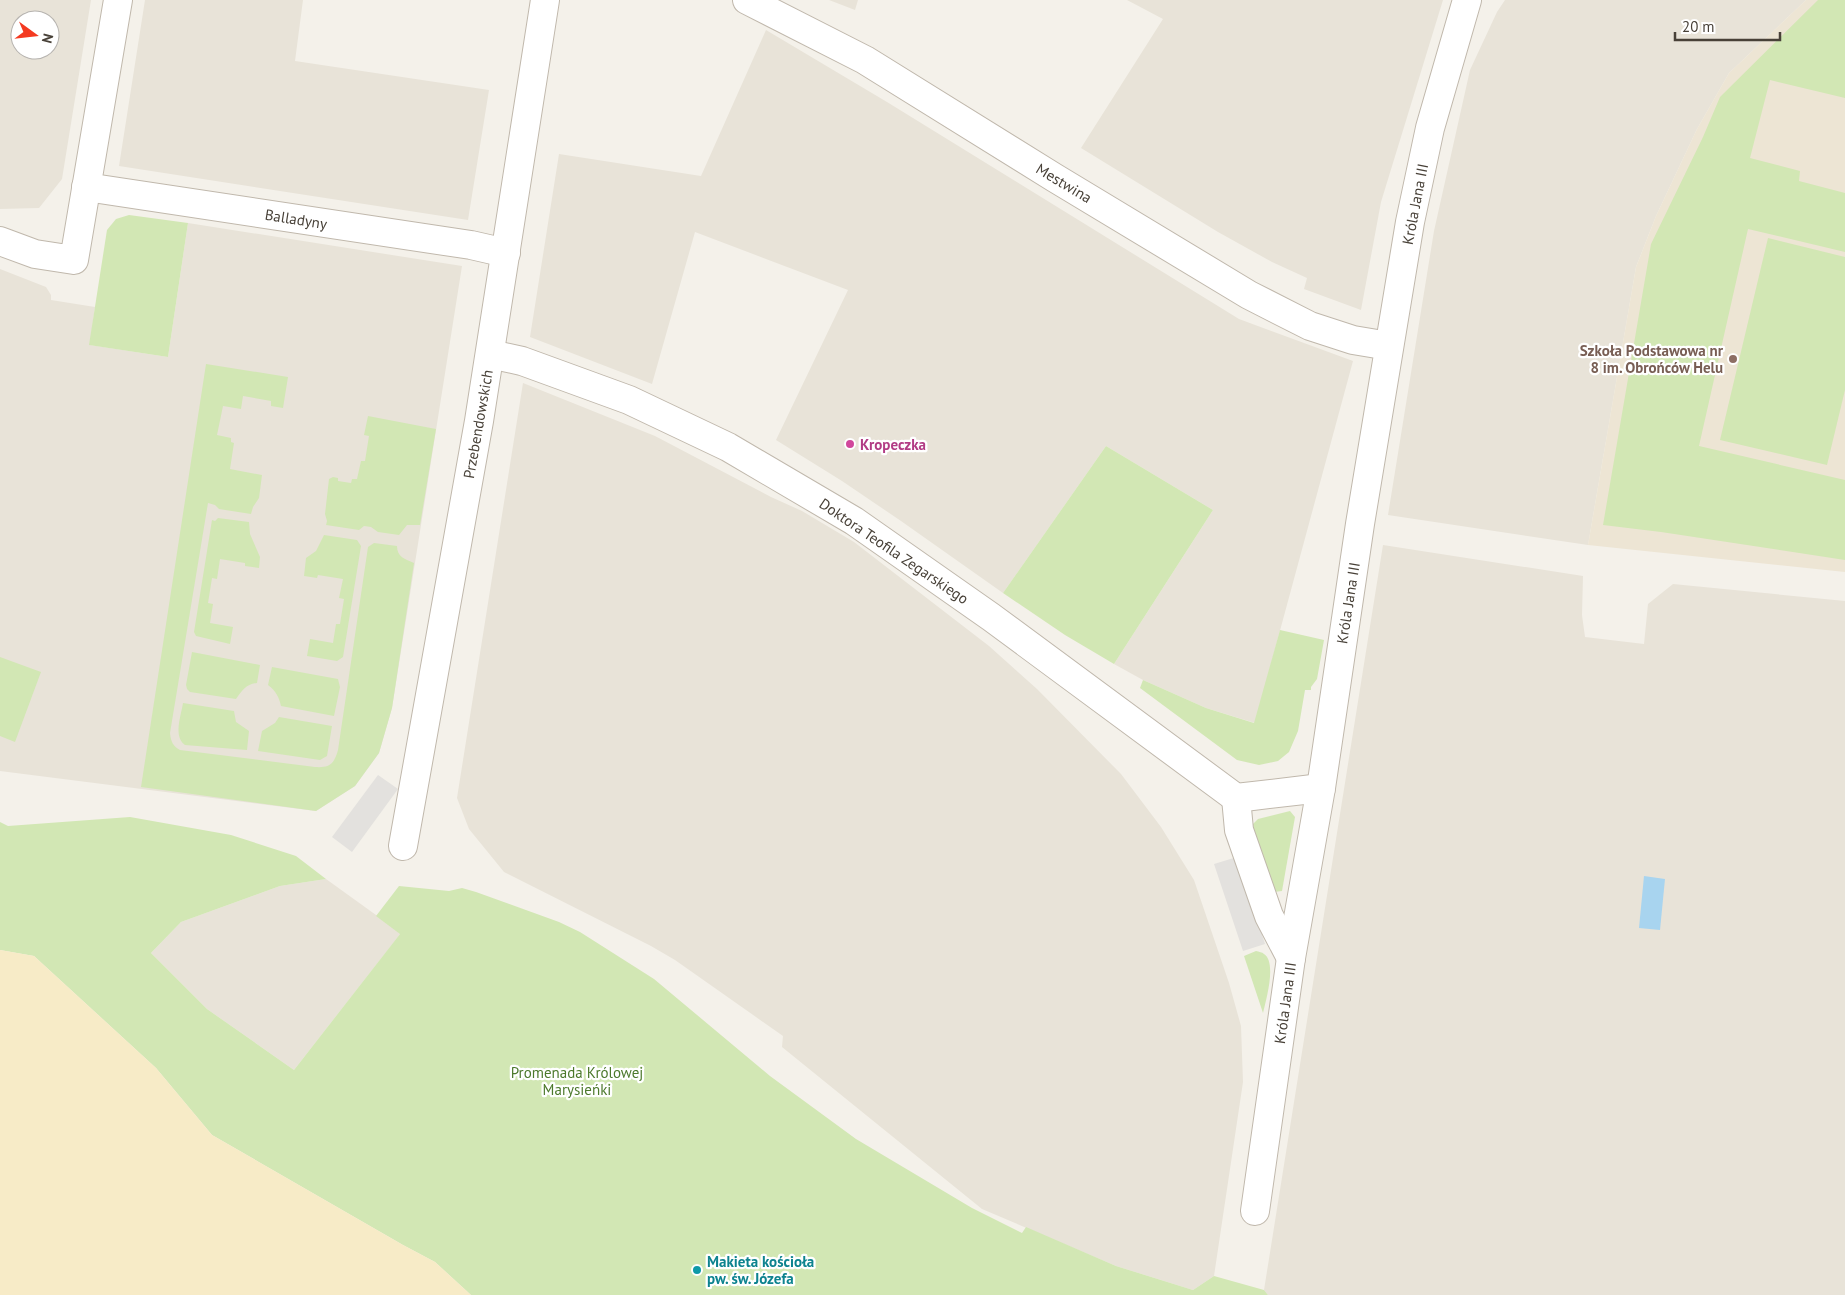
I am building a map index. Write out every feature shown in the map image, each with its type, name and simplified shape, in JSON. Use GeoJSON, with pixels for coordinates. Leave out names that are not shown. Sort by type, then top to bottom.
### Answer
{"type":"FeatureCollection","features":[{"type":"Feature","properties":{"kind":"street"},"geometry":{"type":"LineString","coordinates":[[0,241],[35,254],[74,260],[118,0]]}},
{"type":"Feature","properties":{"kind":"street","name":"Przebendowskich"},"geometry":{"type":"LineString","coordinates":[[403,846],[490,354],[545,0]]}},
{"type":"Feature","properties":{"kind":"street","name":"Mestwina"},"geometry":{"type":"LineString","coordinates":[[747,0],[865,60],[1249,295],[1310,326],[1353,340],[1389,346]]}},
{"type":"Feature","properties":{"kind":"street","name":"Króla Jana III"},"geometry":{"type":"LineString","coordinates":[[1255,1211],[1291,958],[1410,222],[1430,128],[1468,0]]}},
{"type":"Feature","properties":{"kind":"street","name":"Balladyny"},"geometry":{"type":"LineString","coordinates":[[86,186],[471,245],[506,253]]}},
{"type":"Feature","properties":{"kind":"street","name":"Doktora Teofila Zegarskiego"},"geometry":{"type":"LineString","coordinates":[[490,354],[522,361],[629,400],[728,447],[854,520],[991,617],[1236,798]]}},
{"type":"Feature","properties":{"kind":"street"},"geometry":{"type":"LineString","coordinates":[[1291,958],[1268,916],[1239,830],[1236,798],[1320,788]]}},
{"type":"Feature","properties":{"kind":"shaded area"},"geometry":{"type":"Polygon","coordinates":[[[0,0],[91,0],[62,179],[39,208],[0,209],[0,0]]]}},
{"type":"Feature","properties":{"kind":"shaded area"},"geometry":{"type":"Polygon","coordinates":[[[145,0],[303,0],[295,61],[489,90],[468,220],[119,166],[145,0]]]}},
{"type":"Feature","properties":{"kind":"shaded area"},"geometry":{"type":"Polygon","coordinates":[[[829,0],[858,0],[855,10],[829,0]]]}},
{"type":"Feature","properties":{"kind":"shaded area"},"geometry":{"type":"Polygon","coordinates":[[[1127,0],[1443,0],[1381,202],[1361,310],[1304,289],[1307,278],[1272,262],[1218,232],[1081,148],[1163,19],[1127,0]]]}},
{"type":"Feature","properties":{"kind":"shaded area"},"geometry":{"type":"Polygon","coordinates":[[[1505,0],[1806,0],[1729,73],[1697,129],[1656,216],[1636,267],[1588,545],[1388,515],[1434,231],[1470,70],[1497,12],[1505,0]]]}},
{"type":"Feature","properties":{"kind":"shaded area","name":"Szkoła Podstawowa nr 8 im. Obrońców Helu"},"geometry":{"type":"Polygon","coordinates":[[[1806,0],[1845,0],[1845,572],[1588,545],[1636,267],[1656,216],[1697,129],[1729,73],[1806,0]]]}},
{"type":"Feature","properties":{"kind":"shaded area"},"geometry":{"type":"Polygon","coordinates":[[[766,30],[887,102],[1239,319],[1353,361],[1255,723],[1206,708],[1143,680],[1114,664],[1213,510],[1106,446],[1003,593],[842,481],[776,440],[848,290],[695,232],[652,384],[530,337],[559,154],[701,176],[766,30]]]}},
{"type":"Feature","properties":{"kind":"shaded area"},"geometry":{"type":"Polygon","coordinates":[[[188,223],[462,266],[392,708],[379,753],[355,786],[316,811],[0,771],[0,269],[46,287],[51,295],[51,300],[95,307],[90,345],[168,357],[188,223]]]}},
{"type":"Feature","properties":{"kind":"shaded area"},"geometry":{"type":"Polygon","coordinates":[[[523,383],[655,436],[771,497],[802,511],[854,542],[989,646],[1037,689],[1121,774],[1161,827],[1194,880],[1229,983],[1241,1026],[1243,1082],[1214,1276],[1193,1290],[1116,1266],[982,1209],[782,1047],[783,1036],[675,960],[504,872],[469,829],[457,798],[523,383]]]}},
{"type":"Feature","properties":{"kind":"shaded area"},"geometry":{"type":"Polygon","coordinates":[[[1383,545],[1583,576],[1582,615],[1585,637],[1644,644],[1648,604],[1673,584],[1845,601],[1845,1295],[1268,1295],[1264,1290],[1383,545]]]}},
{"type":"Feature","properties":{"kind":"shaded area"},"geometry":{"type":"Polygon","coordinates":[[[378,775],[398,789],[352,852],[332,837],[378,775]]]}},
{"type":"Feature","properties":{"kind":"shaded area"},"geometry":{"type":"Polygon","coordinates":[[[1237,857],[1265,944],[1243,951],[1214,864],[1237,857]]]}},
{"type":"Feature","properties":{"kind":"shaded area"},"geometry":{"type":"Polygon","coordinates":[[[326,879],[401,933],[294,1070],[207,1009],[151,953],[181,922],[280,886],[326,879]]]}},
{"type":"Feature","properties":{"kind":"green space"},"geometry":{"type":"Polygon","coordinates":[[[1818,0],[1845,0],[1845,98],[1770,80],[1750,158],[1800,171],[1799,181],[1845,193],[1845,252],[1748,229],[1699,446],[1845,480],[1845,560],[1603,525],[1651,244],[1703,137],[1720,97],[1818,0]]]}},
{"type":"Feature","properties":{"kind":"green space"},"geometry":{"type":"Polygon","coordinates":[[[129,215],[188,223],[168,357],[89,345],[107,230],[116,219],[129,215]]]}},
{"type":"Feature","properties":{"kind":"green space"},"geometry":{"type":"Polygon","coordinates":[[[1768,238],[1845,257],[1845,390],[1827,465],[1720,440],[1768,238]]]}},
{"type":"Feature","properties":{"kind":"green space"},"geometry":{"type":"Polygon","coordinates":[[[206,364],[288,377],[283,408],[271,406],[271,401],[243,396],[241,409],[223,406],[217,435],[231,438],[231,442],[234,443],[230,469],[262,475],[259,498],[251,514],[219,509],[215,505],[208,503],[170,733],[176,747],[180,750],[315,767],[324,767],[331,764],[338,750],[368,547],[374,543],[397,546],[400,555],[414,563],[392,708],[379,753],[355,786],[316,811],[141,787],[206,364]]]}},
{"type":"Feature","properties":{"kind":"green space"},"geometry":{"type":"Polygon","coordinates":[[[368,416],[436,429],[420,525],[407,525],[399,535],[378,532],[371,527],[364,526],[359,530],[326,525],[325,514],[329,479],[333,477],[338,478],[338,481],[351,483],[352,479],[357,479],[361,461],[365,461],[369,436],[364,435],[368,416]]]}},
{"type":"Feature","properties":{"kind":"green space"},"geometry":{"type":"Polygon","coordinates":[[[1106,446],[1213,510],[1114,664],[1065,635],[1003,593],[1106,446]]]}},
{"type":"Feature","properties":{"kind":"green space"},"geometry":{"type":"Polygon","coordinates":[[[218,518],[249,522],[250,534],[260,557],[259,568],[245,566],[245,563],[220,559],[217,579],[212,578],[208,603],[213,604],[210,623],[233,627],[230,644],[196,636],[194,632],[212,520],[215,521],[218,518]]]}},
{"type":"Feature","properties":{"kind":"green space"},"geometry":{"type":"Polygon","coordinates":[[[324,535],[357,540],[361,546],[343,657],[337,661],[307,656],[310,639],[333,643],[336,624],[340,624],[344,599],[339,598],[343,579],[318,575],[317,578],[304,576],[306,558],[316,551],[324,535]]]}},
{"type":"Feature","properties":{"kind":"green space"},"geometry":{"type":"Polygon","coordinates":[[[1280,630],[1324,640],[1317,679],[1311,690],[1305,690],[1298,731],[1289,752],[1278,761],[1259,765],[1237,760],[1140,688],[1143,680],[1206,708],[1254,723],[1280,630]]]}},
{"type":"Feature","properties":{"kind":"green space"},"geometry":{"type":"Polygon","coordinates":[[[192,652],[260,665],[257,683],[247,686],[236,699],[190,692],[186,685],[192,652]]]}},
{"type":"Feature","properties":{"kind":"green space"},"geometry":{"type":"Polygon","coordinates":[[[0,657],[41,672],[15,742],[0,736],[0,657]]]}},
{"type":"Feature","properties":{"kind":"green space"},"geometry":{"type":"Polygon","coordinates":[[[272,667],[338,679],[340,687],[334,716],[281,706],[277,694],[268,685],[272,667]]]}},
{"type":"Feature","properties":{"kind":"green space"},"geometry":{"type":"Polygon","coordinates":[[[183,703],[234,711],[236,722],[249,731],[247,750],[185,745],[179,736],[183,703]]]}},
{"type":"Feature","properties":{"kind":"green space"},"geometry":{"type":"Polygon","coordinates":[[[279,717],[332,726],[327,756],[320,760],[258,751],[262,731],[275,723],[279,717]]]}},
{"type":"Feature","properties":{"kind":"green space"},"geometry":{"type":"Polygon","coordinates":[[[1290,811],[1295,817],[1282,891],[1274,892],[1254,835],[1253,824],[1258,819],[1290,811]]]}},
{"type":"Feature","properties":{"kind":"green space","name":"Promenada Królowej Marysieńki"},"geometry":{"type":"Polygon","coordinates":[[[130,817],[231,835],[296,856],[326,879],[280,886],[181,922],[151,953],[207,1009],[294,1070],[400,934],[376,916],[399,886],[449,891],[462,888],[559,922],[580,932],[654,979],[770,1076],[856,1139],[972,1208],[1022,1233],[1026,1227],[1116,1266],[1193,1290],[1214,1276],[1264,1290],[1268,1295],[471,1295],[435,1262],[212,1135],[156,1068],[34,956],[0,950],[0,822],[8,826],[130,817]]]}},
{"type":"Feature","properties":{"kind":"green space"},"geometry":{"type":"Polygon","coordinates":[[[1256,951],[1261,952],[1268,958],[1270,965],[1270,982],[1263,1013],[1244,956],[1256,951]]]}},
{"type":"Feature","properties":{"kind":"sand"},"geometry":{"type":"Polygon","coordinates":[[[0,950],[34,956],[156,1068],[212,1135],[435,1262],[471,1295],[0,1295],[0,950]]]}},
{"type":"Feature","properties":{"kind":"water"},"geometry":{"type":"Polygon","coordinates":[[[1644,876],[1665,879],[1660,930],[1639,928],[1644,876]]]}},
{"type":"Feature","properties":{"kind":"place","name":"Szkoła Podstawowa nr 8 im. Obrońców Helu"},"geometry":{"type":"Point","coordinates":[1733,359]}},
{"type":"Feature","properties":{"kind":"place","name":"Kropeczka"},"geometry":{"type":"Point","coordinates":[850,444]}},
{"type":"Feature","properties":{"kind":"place","name":"Makieta kościoła pw. św. Józefa"},"geometry":{"type":"Point","coordinates":[697,1270]}}]}
